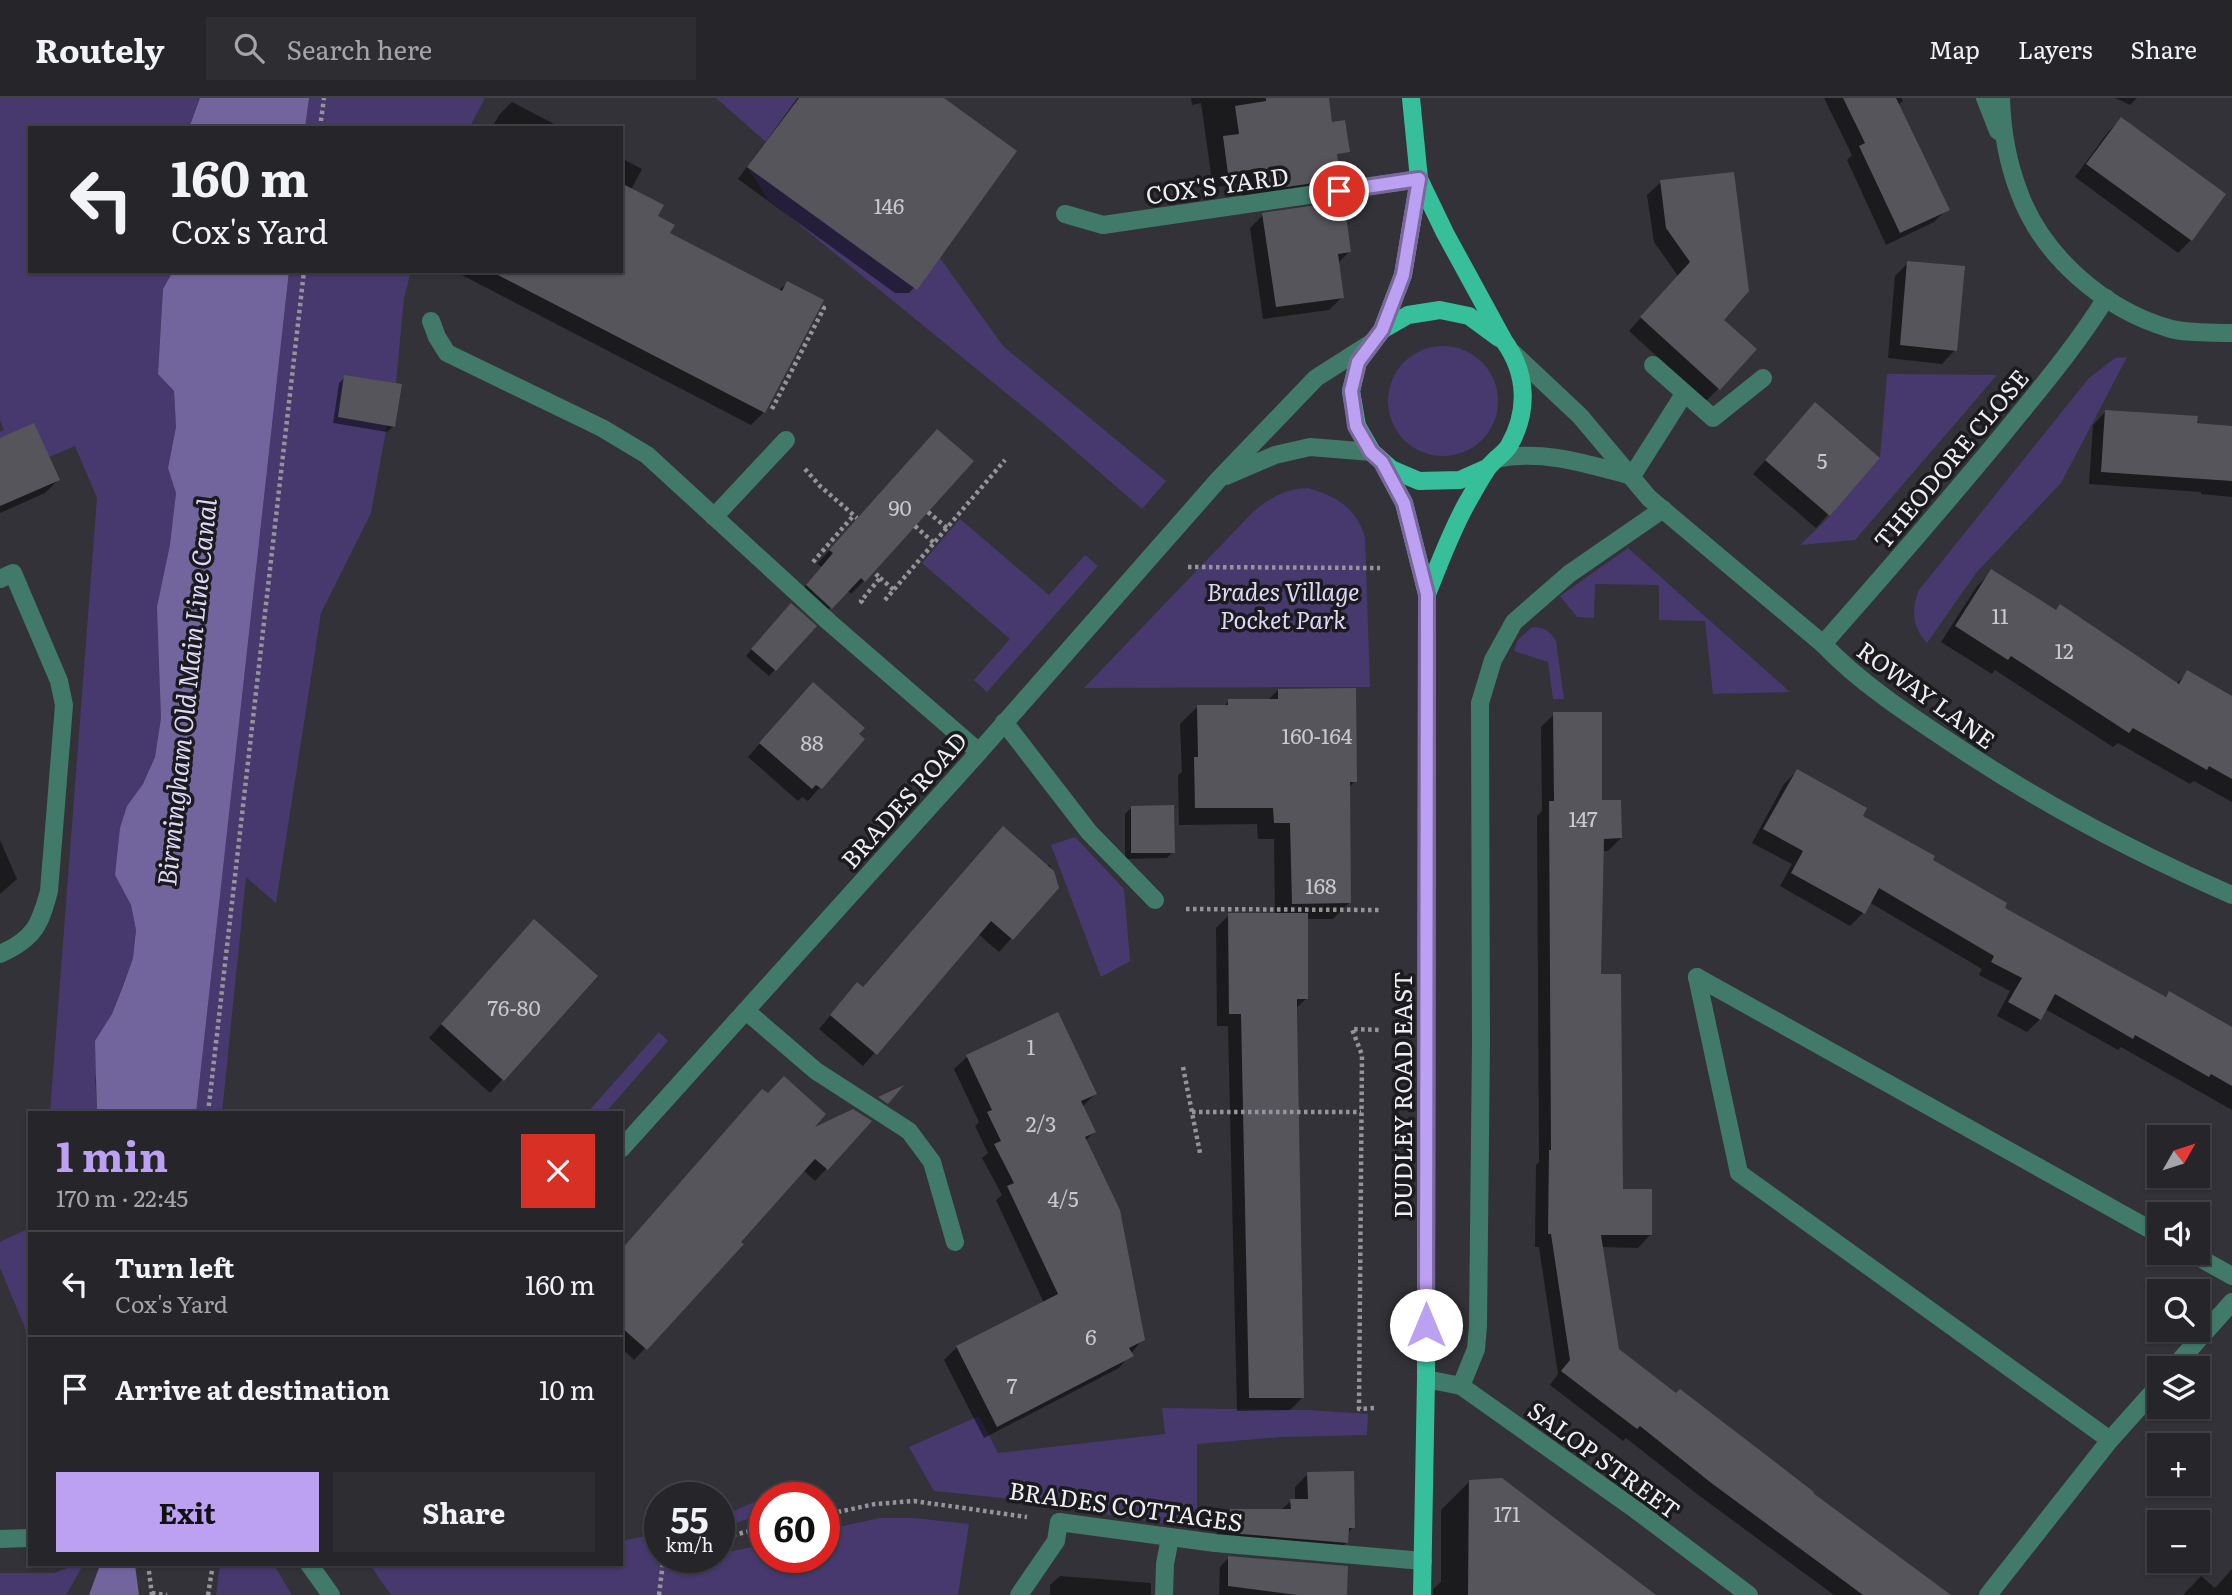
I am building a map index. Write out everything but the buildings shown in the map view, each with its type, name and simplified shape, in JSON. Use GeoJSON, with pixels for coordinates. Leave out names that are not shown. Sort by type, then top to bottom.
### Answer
{"type":"FeatureCollection","features":[{"type":"Feature","properties":{"kind":"main road","name":"DUDLEY ROAD EAST"},"geometry":{"type":"LineString","coordinates":[[1411,98],[1419,179],[1403,275],[1378,335],[1358,362],[1351,391],[1356,426],[1404,503],[1427,594],[1426,1379],[1422,1595]]}},
{"type":"Feature","properties":{"kind":"main road","name":"DUDLEY ROAD EAST"},"geometry":{"type":"LineString","coordinates":[[1419,179],[1445,233],[1519,367],[1524,397],[1521,421],[1507,448],[1492,463],[1453,527],[1427,594]]}},
{"type":"Feature","properties":{"kind":"main road"},"geometry":{"type":"LineString","coordinates":[[1378,335],[1408,315],[1440,310],[1469,316],[1508,347]]}},
{"type":"Feature","properties":{"kind":"main road"},"geometry":{"type":"LineString","coordinates":[[1377,457],[1391,469],[1419,481],[1460,480],[1492,463]]}},
{"type":"Feature","properties":{"kind":"street"},"geometry":{"type":"LineString","coordinates":[[1985,98],[2010,162]]}},
{"type":"Feature","properties":{"kind":"street"},"geometry":{"type":"LineString","coordinates":[[2001,98],[2003,137],[2019,194],[2042,236],[2080,279],[2118,307],[2169,329],[2232,333]]}},
{"type":"Feature","properties":{"kind":"street","name":"COX'S YARD"},"geometry":{"type":"LineString","coordinates":[[1065,214],[1103,225],[1419,179]]}},
{"type":"Feature","properties":{"kind":"street","name":"THEODORE CLOSE"},"geometry":{"type":"LineString","coordinates":[[1823,644],[1936,515],[2040,389],[2079,341],[2106,298]]}},
{"type":"Feature","properties":{"kind":"street"},"geometry":{"type":"LineString","coordinates":[[431,321],[436,337],[447,353],[602,428],[647,455],[829,622],[979,752]]}},
{"type":"Feature","properties":{"kind":"street","name":"BRADES ROAD"},"geometry":{"type":"LineString","coordinates":[[623,1147],[979,752],[1219,479],[1316,378],[1378,335]]}},
{"type":"Feature","properties":{"kind":"street","name":"ROWAY LANE"},"geometry":{"type":"LineString","coordinates":[[1508,347],[1580,416],[1649,498],[1823,644],[1842,664],[1920,723],[2015,786],[2096,831],[2232,895]]}},
{"type":"Feature","properties":{"kind":"street"},"geometry":{"type":"LineString","coordinates":[[1653,365],[1713,418],[1763,378]]}},
{"type":"Feature","properties":{"kind":"street"},"geometry":{"type":"LineString","coordinates":[[1492,463],[1529,454],[1565,458],[1632,476],[1684,394]]}},
{"type":"Feature","properties":{"kind":"street"},"geometry":{"type":"LineString","coordinates":[[714,517],[786,440]]}},
{"type":"Feature","properties":{"kind":"street","name":"BRADES ROAD"},"geometry":{"type":"LineString","coordinates":[[1219,479],[1275,455],[1310,447],[1377,457]]}},
{"type":"Feature","properties":{"kind":"street"},"geometry":{"type":"LineString","coordinates":[[1461,1386],[1476,1349],[1478,1326],[1481,1057],[1480,703],[1493,660],[1514,622],[1569,574],[1663,509]]}},
{"type":"Feature","properties":{"kind":"street"},"geometry":{"type":"LineString","coordinates":[[0,579],[13,573],[59,681],[64,705],[49,891],[43,915],[32,935],[0,954]]}},
{"type":"Feature","properties":{"kind":"street"},"geometry":{"type":"LineString","coordinates":[[1004,722],[1089,832],[1155,900]]}},
{"type":"Feature","properties":{"kind":"street"},"geometry":{"type":"LineString","coordinates":[[2110,1440],[1739,1173],[1698,977],[2147,1229]]}},
{"type":"Feature","properties":{"kind":"street"},"geometry":{"type":"LineString","coordinates":[[746,1010],[816,1071],[909,1131],[932,1162],[955,1242]]}},
{"type":"Feature","properties":{"kind":"street"},"geometry":{"type":"LineString","coordinates":[[2210,1264],[2232,1276]]}},
{"type":"Feature","properties":{"kind":"street"},"geometry":{"type":"LineString","coordinates":[[2184,1356],[2232,1302]]}},
{"type":"Feature","properties":{"kind":"street","name":"SALOP STREET"},"geometry":{"type":"LineString","coordinates":[[1426,1379],[1461,1386],[1636,1510],[1749,1595]]}},
{"type":"Feature","properties":{"kind":"street"},"geometry":{"type":"LineString","coordinates":[[1988,1595],[2110,1440],[2147,1399]]}},
{"type":"Feature","properties":{"kind":"street"},"geometry":{"type":"LineString","coordinates":[[1020,1595],[1056,1541],[1059,1522]]}},
{"type":"Feature","properties":{"kind":"street","name":"BRADES COTTAGES"},"geometry":{"type":"LineString","coordinates":[[1059,1522],[1170,1538],[1423,1561]]}},
{"type":"Feature","properties":{"kind":"street"},"geometry":{"type":"LineString","coordinates":[[0,1539],[28,1538]]}},
{"type":"Feature","properties":{"kind":"street"},"geometry":{"type":"LineString","coordinates":[[1164,1595],[1170,1538]]}},
{"type":"Feature","properties":{"kind":"street"},"geometry":{"type":"LineString","coordinates":[[310,1566],[331,1595]]}},
{"type":"Feature","properties":{"kind":"path"},"geometry":{"type":"LineString","coordinates":[[320,126],[324,98]]}},
{"type":"Feature","properties":{"kind":"path"},"geometry":{"type":"LineString","coordinates":[[208,1111],[304,273]]}},
{"type":"Feature","properties":{"kind":"path"},"geometry":{"type":"LineString","coordinates":[[770,412],[824,308],[821,306]]}},
{"type":"Feature","properties":{"kind":"path"},"geometry":{"type":"LineString","coordinates":[[885,600],[1005,460]]}},
{"type":"Feature","properties":{"kind":"path"},"geometry":{"type":"LineString","coordinates":[[800,463],[820,486],[856,517],[812,563],[822,571]]}},
{"type":"Feature","properties":{"kind":"path"},"geometry":{"type":"LineString","coordinates":[[928,512],[947,528]]}},
{"type":"Feature","properties":{"kind":"path"},"geometry":{"type":"LineString","coordinates":[[915,526],[934,543]]}},
{"type":"Feature","properties":{"kind":"path"},"geometry":{"type":"LineString","coordinates":[[1187,567],[1380,568]]}},
{"type":"Feature","properties":{"kind":"path"},"geometry":{"type":"LineString","coordinates":[[874,572],[894,590]]}},
{"type":"Feature","properties":{"kind":"path"},"geometry":{"type":"LineString","coordinates":[[861,601],[880,578]]}},
{"type":"Feature","properties":{"kind":"path"},"geometry":{"type":"LineString","coordinates":[[852,597],[867,607]]}},
{"type":"Feature","properties":{"kind":"path"},"geometry":{"type":"LineString","coordinates":[[1155,900],[1174,909],[1379,910]]}},
{"type":"Feature","properties":{"kind":"path","name":"DUDLEY ROAD EAST"},"geometry":{"type":"LineString","coordinates":[[1374,1408],[1359,1409],[1362,1055],[1352,1029],[1379,1030]]}},
{"type":"Feature","properties":{"kind":"path"},"geometry":{"type":"LineString","coordinates":[[1183,1067],[1200,1153]]}},
{"type":"Feature","properties":{"kind":"path"},"geometry":{"type":"LineString","coordinates":[[1192,1112],[1361,1112]]}},
{"type":"Feature","properties":{"kind":"path","name":"BRADES COTTAGES"},"geometry":{"type":"LineString","coordinates":[[840,1511],[874,1504],[914,1501],[1059,1522]]}},
{"type":"Feature","properties":{"kind":"path"},"geometry":{"type":"LineString","coordinates":[[148,1566],[152,1594],[167,1595]]}},
{"type":"Feature","properties":{"kind":"path"},"geometry":{"type":"LineString","coordinates":[[208,1595],[213,1566]]}},
{"type":"Feature","properties":{"kind":"path"},"geometry":{"type":"LineString","coordinates":[[659,1595],[662,1573]]}},
{"type":"Feature","properties":{"kind":"green space"},"geometry":{"type":"Polygon","coordinates":[[[0,98],[200,98],[190,126],[28,126],[28,273],[172,273],[163,289],[158,374],[174,391],[176,427],[168,468],[176,493],[160,668],[161,718],[155,757],[143,784],[127,806],[115,875],[131,905],[136,930],[133,958],[112,1014],[95,1079],[97,1111],[50,1111],[97,498],[75,446],[49,457],[0,438],[0,432],[4,430],[0,420],[0,98]]]}},
{"type":"Feature","properties":{"kind":"green space"},"geometry":{"type":"Polygon","coordinates":[[[309,98],[485,98],[470,126],[305,126],[309,98]]]}},
{"type":"Feature","properties":{"kind":"green space"},"geometry":{"type":"Polygon","coordinates":[[[716,98],[797,98],[766,142],[716,98]]]}},
{"type":"Feature","properties":{"kind":"green space"},"geometry":{"type":"Polygon","coordinates":[[[747,167],[940,258],[1003,346],[1166,481],[1142,509],[1043,423],[768,199],[747,167]]]}},
{"type":"Feature","properties":{"kind":"green space"},"geometry":{"type":"Polygon","coordinates":[[[289,273],[410,273],[404,298],[396,383],[344,376],[338,417],[387,425],[371,513],[321,613],[276,903],[246,877],[222,1111],[196,1111],[289,273]]]}},
{"type":"Feature","properties":{"kind":"green space"},"geometry":{"type":"Polygon","coordinates":[[[1443,346],[1464,350],[1482,362],[1494,380],[1498,401],[1494,422],[1482,440],[1464,452],[1443,456],[1422,452],[1404,440],[1392,422],[1388,401],[1392,380],[1404,362],[1422,350],[1443,346]]]}},
{"type":"Feature","properties":{"kind":"green space"},"geometry":{"type":"Polygon","coordinates":[[[2127,357],[2061,483],[1976,573],[1927,643],[1918,631],[1914,618],[1919,590],[2089,378],[2115,358],[2127,357]]]}},
{"type":"Feature","properties":{"kind":"green space"},"geometry":{"type":"Polygon","coordinates":[[[1887,374],[1997,375],[1855,540],[1800,545],[1830,516],[1880,458],[1887,374]]]}},
{"type":"Feature","properties":{"kind":"green space","name":"Brades Village Pocket Park"},"geometry":{"type":"Polygon","coordinates":[[[1308,488],[1336,499],[1351,511],[1365,538],[1370,687],[1084,688],[1254,511],[1279,495],[1308,488]]]}},
{"type":"Feature","properties":{"kind":"green space"},"geometry":{"type":"Polygon","coordinates":[[[960,519],[1049,595],[1085,555],[1098,566],[987,692],[974,680],[1010,639],[922,563],[960,519]]]}},
{"type":"Feature","properties":{"kind":"green space"},"geometry":{"type":"Polygon","coordinates":[[[1628,548],[1790,692],[1713,694],[1705,621],[1659,620],[1659,585],[1595,584],[1594,618],[1577,617],[1560,596],[1628,548]]]}},
{"type":"Feature","properties":{"kind":"green space"},"geometry":{"type":"Polygon","coordinates":[[[1532,627],[1546,630],[1556,641],[1564,699],[1553,699],[1548,662],[1514,651],[1518,640],[1532,627]]]}},
{"type":"Feature","properties":{"kind":"green space"},"geometry":{"type":"Polygon","coordinates":[[[1075,837],[1124,889],[1130,961],[1101,977],[1051,845],[1075,837]]]}},
{"type":"Feature","properties":{"kind":"green space"},"geometry":{"type":"Polygon","coordinates":[[[659,1032],[668,1041],[607,1111],[589,1111],[659,1032]]]}},
{"type":"Feature","properties":{"kind":"green space"},"geometry":{"type":"Polygon","coordinates":[[[28,1229],[28,1343],[24,1325],[0,1268],[0,1242],[28,1229]]]}},
{"type":"Feature","properties":{"kind":"green space"},"geometry":{"type":"Polygon","coordinates":[[[1162,1408],[1308,1410],[1368,1414],[1367,1435],[1281,1437],[1197,1444],[1197,1529],[1012,1499],[934,1491],[909,1447],[979,1416],[998,1453],[1165,1434],[1162,1408]]]}},
{"type":"Feature","properties":{"kind":"green space"},"geometry":{"type":"Polygon","coordinates":[[[749,1504],[749,1519],[735,1523],[735,1511],[749,1504]]]}},
{"type":"Feature","properties":{"kind":"green space"},"geometry":{"type":"Polygon","coordinates":[[[880,1518],[914,1518],[969,1524],[958,1595],[391,1595],[371,1566],[623,1566],[623,1541],[644,1536],[644,1573],[735,1573],[735,1551],[749,1547],[749,1573],[840,1573],[840,1527],[880,1518]]]}},
{"type":"Feature","properties":{"kind":"green space"},"geometry":{"type":"Polygon","coordinates":[[[73,1566],[82,1566],[66,1595],[0,1595],[0,1573],[54,1573],[73,1566]]]}},
{"type":"Feature","properties":{"kind":"green space"},"geometry":{"type":"Polygon","coordinates":[[[220,1566],[275,1566],[292,1595],[216,1595],[220,1566]]]}},
{"type":"Feature","properties":{"kind":"water"},"geometry":{"type":"Polygon","coordinates":[[[200,98],[309,98],[305,126],[190,126],[200,98]]]}},
{"type":"Feature","properties":{"kind":"water","name":"Birmingham Old Main Line Canal"},"geometry":{"type":"Polygon","coordinates":[[[172,273],[289,273],[196,1111],[97,1111],[95,1041],[112,1014],[123,986],[133,958],[136,930],[131,905],[115,875],[120,828],[127,806],[143,784],[155,757],[161,718],[157,607],[170,545],[176,493],[168,468],[176,427],[174,391],[158,374],[163,289],[172,273]]]}},
{"type":"Feature","properties":{"kind":"water"},"geometry":{"type":"Polygon","coordinates":[[[100,1566],[135,1566],[139,1595],[89,1595],[100,1566]]]}},
{"type":"Feature","properties":{"kind":"route"},"geometry":{"type":"LineString","coordinates":[[1339,191],[1419,179],[1403,275],[1382,330],[1358,362],[1351,391],[1356,426],[1371,452],[1382,462],[1404,503],[1427,594],[1426,1325]]}}]}
